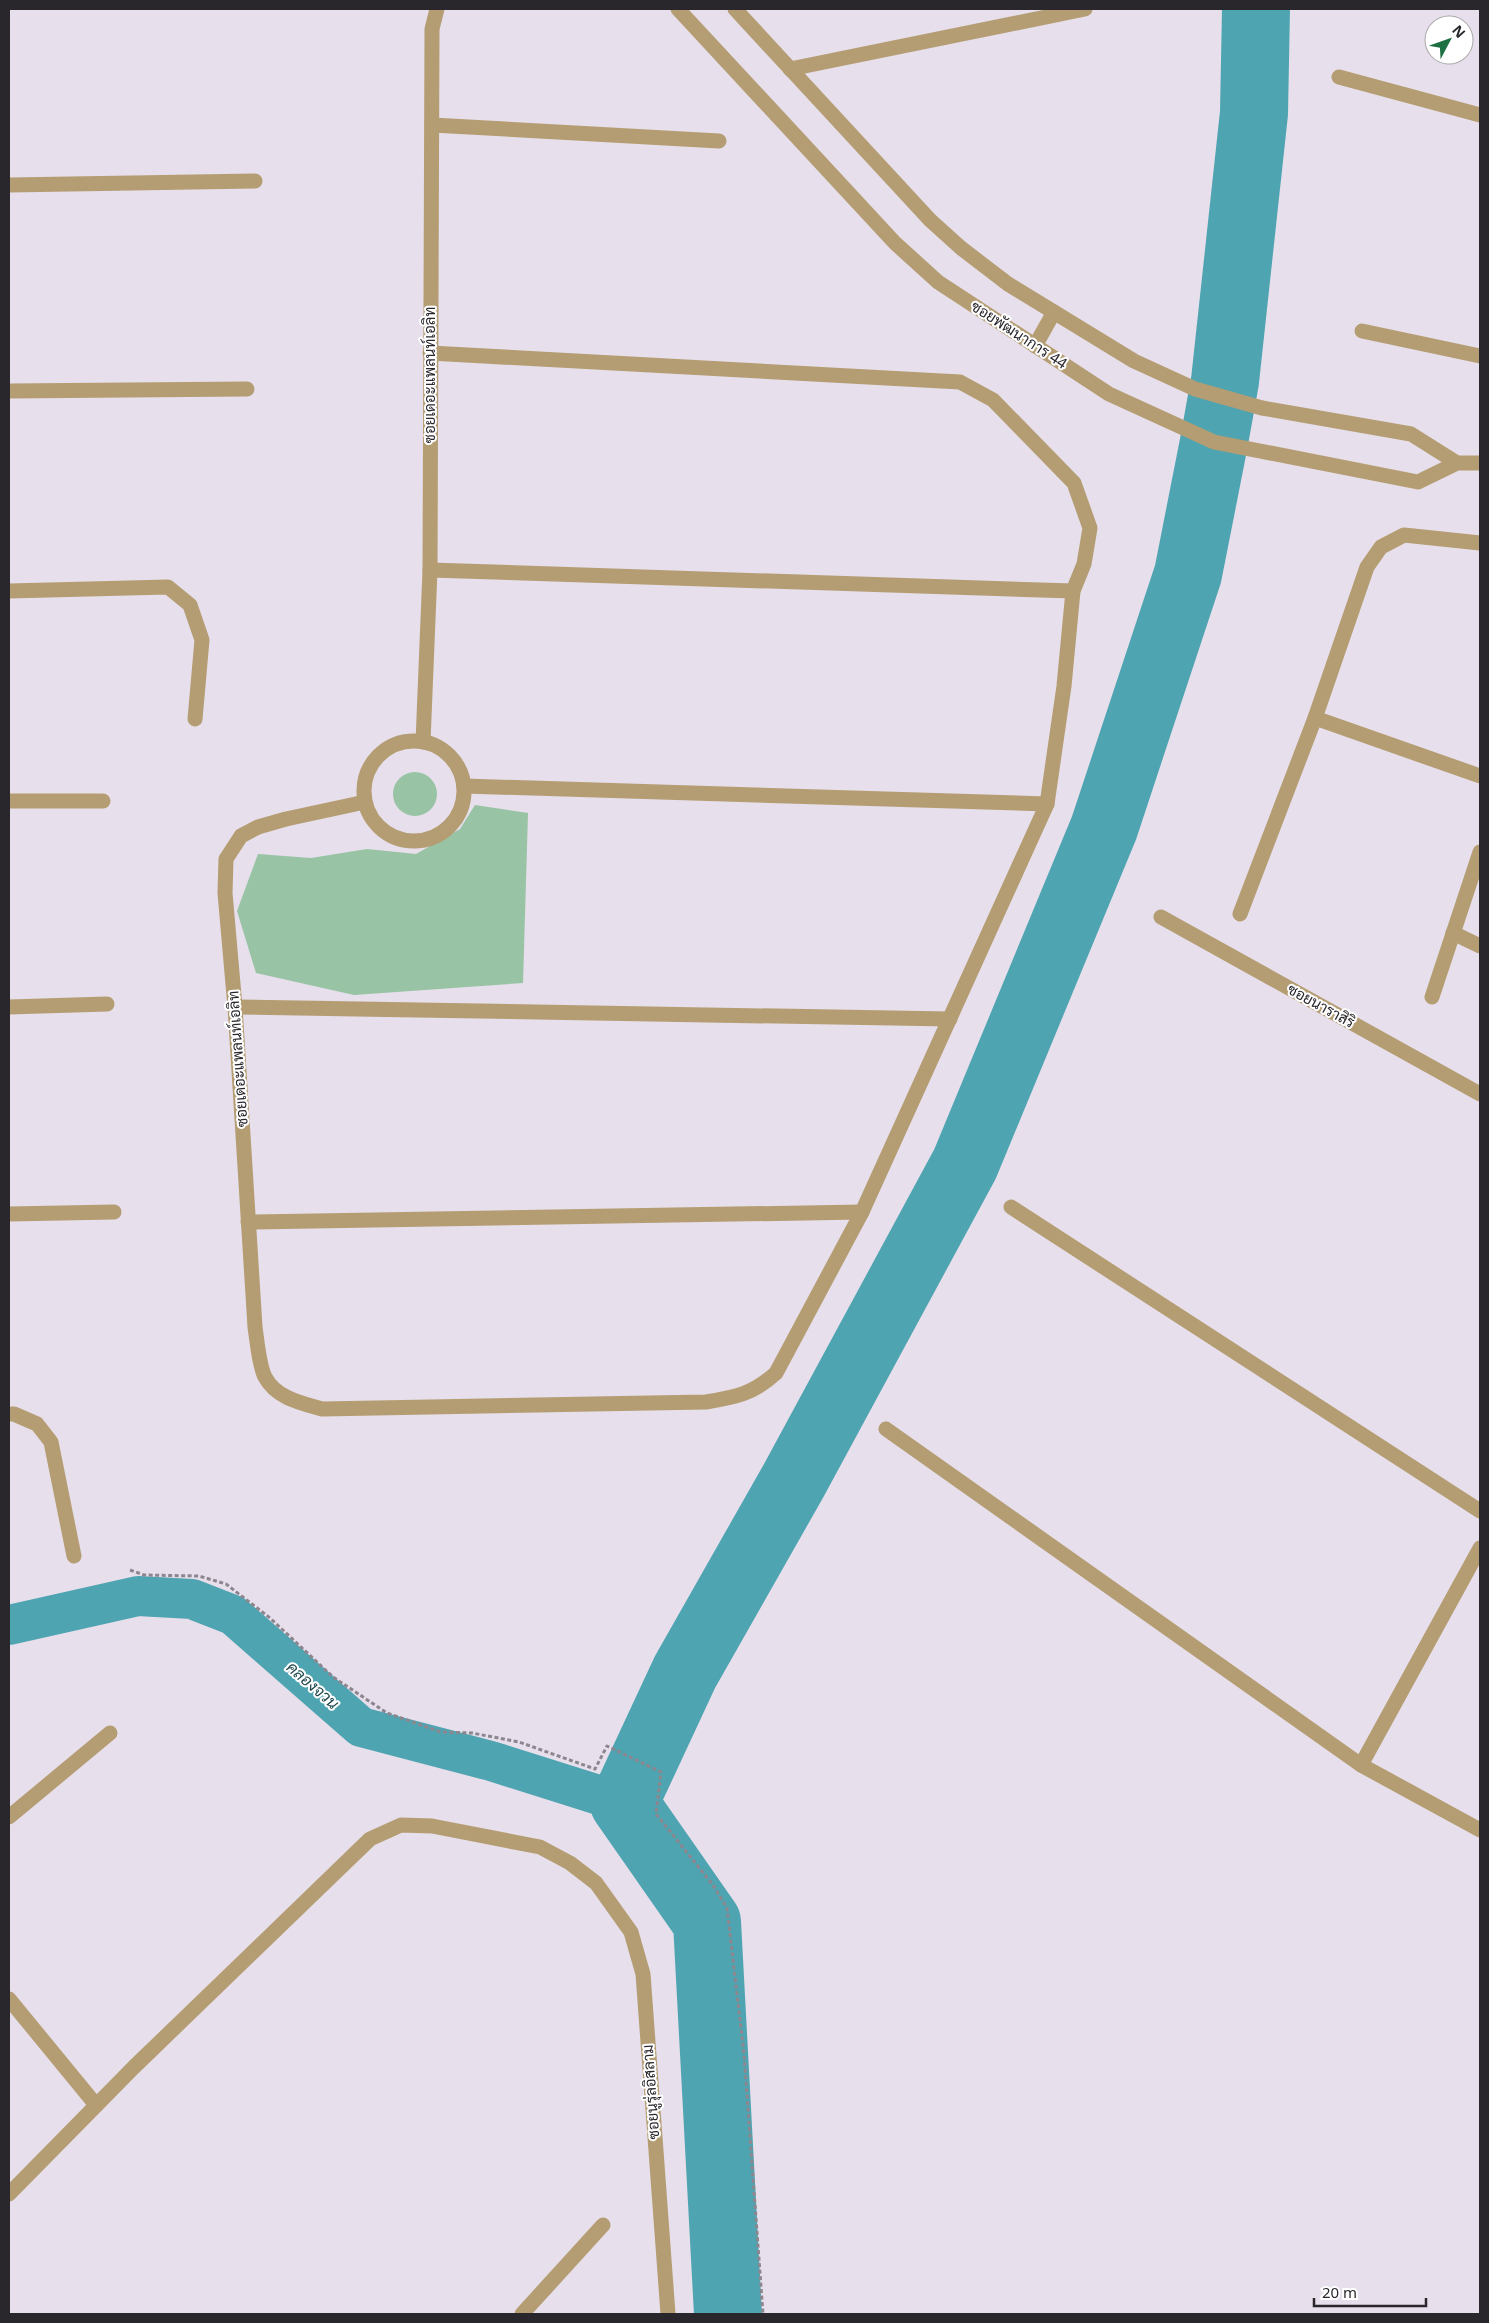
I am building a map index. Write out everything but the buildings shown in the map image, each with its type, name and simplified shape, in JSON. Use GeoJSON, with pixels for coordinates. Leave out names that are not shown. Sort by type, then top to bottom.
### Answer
{"type":"FeatureCollection","features":[{"type":"Feature","properties":{"kind":"street","name":"ซอยเดอะแพลนท์เอลิท"},"geometry":{"type":"LineString","coordinates":[[423,742],[430,570],[432,29],[437,9]]}},
{"type":"Feature","properties":{"kind":"street","name":"ซอยพัฒนาการ 44"},"geometry":{"type":"LineString","coordinates":[[678,9],[895,243],[938,282],[1109,394],[1214,442],[1418,482],[1457,463],[1480,462]]}},
{"type":"Feature","properties":{"kind":"street"},"geometry":{"type":"LineString","coordinates":[[735,9],[930,220],[961,248],[1008,284],[1134,362],[1195,389],[1262,408],[1412,434],[1457,463]]}},
{"type":"Feature","properties":{"kind":"street"},"geometry":{"type":"LineString","coordinates":[[790,69],[1085,9]]}},
{"type":"Feature","properties":{"kind":"street"},"geometry":{"type":"LineString","coordinates":[[1339,77],[1480,115]]}},
{"type":"Feature","properties":{"kind":"street"},"geometry":{"type":"LineString","coordinates":[[432,125],[719,141]]}},
{"type":"Feature","properties":{"kind":"street"},"geometry":{"type":"LineString","coordinates":[[9,185],[255,181]]}},
{"type":"Feature","properties":{"kind":"street"},"geometry":{"type":"LineString","coordinates":[[1035,346],[1054,312]]}},
{"type":"Feature","properties":{"kind":"street"},"geometry":{"type":"LineString","coordinates":[[1362,331],[1480,356]]}},
{"type":"Feature","properties":{"kind":"street","name":"ซอยเดอะแพลนท์เอลิท"},"geometry":{"type":"LineString","coordinates":[[365,802],[258,827],[241,836],[226,859],[225,893],[235,1007],[255,1326],[264,1376],[278,1392],[294,1401],[322,1409],[706,1402],[743,1395],[763,1386],[776,1373],[862,1212],[1047,804],[1064,686],[1073,591],[1084,564],[1090,528],[1074,483],[993,400],[960,382],[430,352]]}},
{"type":"Feature","properties":{"kind":"street"},"geometry":{"type":"LineString","coordinates":[[9,391],[247,389]]}},
{"type":"Feature","properties":{"kind":"street"},"geometry":{"type":"LineString","coordinates":[[1240,914],[1315,718],[1367,567],[1381,547],[1404,535],[1480,543]]}},
{"type":"Feature","properties":{"kind":"street"},"geometry":{"type":"LineString","coordinates":[[430,570],[1073,591]]}},
{"type":"Feature","properties":{"kind":"street"},"geometry":{"type":"LineString","coordinates":[[9,592],[168,587],[190,605],[202,640],[195,719]]}},
{"type":"Feature","properties":{"kind":"street"},"geometry":{"type":"LineString","coordinates":[[1315,718],[1480,776]]}},
{"type":"Feature","properties":{"kind":"street"},"geometry":{"type":"LineString","coordinates":[[407,741],[423,742],[438,747],[451,757],[460,770],[464,786],[464,803],[456,818],[445,831],[431,839],[414,842],[397,839],[383,830],[371,818],[365,802],[364,785],[369,770],[378,756],[391,746],[407,741]]}},
{"type":"Feature","properties":{"kind":"street"},"geometry":{"type":"LineString","coordinates":[[464,786],[1047,804]]}},
{"type":"Feature","properties":{"kind":"street"},"geometry":{"type":"LineString","coordinates":[[9,801],[104,801]]}},
{"type":"Feature","properties":{"kind":"street"},"geometry":{"type":"LineString","coordinates":[[1432,997],[1480,852]]}},
{"type":"Feature","properties":{"kind":"street","name":"ซอยนาราสิริ"},"geometry":{"type":"LineString","coordinates":[[1161,917],[1480,1094]]}},
{"type":"Feature","properties":{"kind":"street"},"geometry":{"type":"LineString","coordinates":[[1453,933],[1480,946]]}},
{"type":"Feature","properties":{"kind":"street"},"geometry":{"type":"LineString","coordinates":[[9,1007],[107,1004]]}},
{"type":"Feature","properties":{"kind":"street"},"geometry":{"type":"LineString","coordinates":[[235,1007],[950,1018]]}},
{"type":"Feature","properties":{"kind":"street"},"geometry":{"type":"LineString","coordinates":[[1011,1207],[1480,1511]]}},
{"type":"Feature","properties":{"kind":"street"},"geometry":{"type":"LineString","coordinates":[[9,1214],[114,1212]]}},
{"type":"Feature","properties":{"kind":"street"},"geometry":{"type":"LineString","coordinates":[[248,1222],[862,1212]]}},
{"type":"Feature","properties":{"kind":"street"},"geometry":{"type":"LineString","coordinates":[[9,1414],[14,1414],[38,1424],[51,1442],[74,1556]]}},
{"type":"Feature","properties":{"kind":"street"},"geometry":{"type":"LineString","coordinates":[[886,1429],[1361,1765],[1480,1830]]}},
{"type":"Feature","properties":{"kind":"street"},"geometry":{"type":"LineString","coordinates":[[1361,1765],[1480,1548]]}},
{"type":"Feature","properties":{"kind":"street"},"geometry":{"type":"LineString","coordinates":[[9,1817],[110,1733]]}},
{"type":"Feature","properties":{"kind":"street","name":"ซอยนูรุ่ลอิสลาม"},"geometry":{"type":"LineString","coordinates":[[9,2194],[96,2105],[370,1839],[401,1825],[432,1826],[540,1847],[570,1863],[596,1883],[631,1932],[643,1974],[668,2314]]}},
{"type":"Feature","properties":{"kind":"street"},"geometry":{"type":"LineString","coordinates":[[9,1999],[96,2105]]}},
{"type":"Feature","properties":{"kind":"street"},"geometry":{"type":"LineString","coordinates":[[522,2314],[603,2225]]}},
{"type":"Feature","properties":{"kind":"green space"},"geometry":{"type":"Polygon","coordinates":[[[411,772],[419,772],[431,778],[437,794],[431,810],[419,816],[411,816],[399,810],[393,798],[393,790],[399,778],[411,772]]]}},
{"type":"Feature","properties":{"kind":"green space"},"geometry":{"type":"Polygon","coordinates":[[[475,805],[528,813],[523,983],[354,995],[256,973],[237,911],[258,854],[311,858],[367,849],[416,854],[460,829],[475,805]]]}},
{"type":"Feature","properties":{"kind":"waterway"},"geometry":{"type":"LineString","coordinates":[[728,2314],[707,1922],[624,1803],[685,1672],[794,1480],[965,1164],[1104,828],[1188,574],[1214,442],[1225,381],[1254,113],[1256,9]]}},
{"type":"Feature","properties":{"kind":"waterway","name":"คลองจวน"},"geometry":{"type":"LineString","coordinates":[[9,1625],[138,1596],[192,1599],[233,1615],[361,1727],[491,1761],[624,1803]]}}]}
